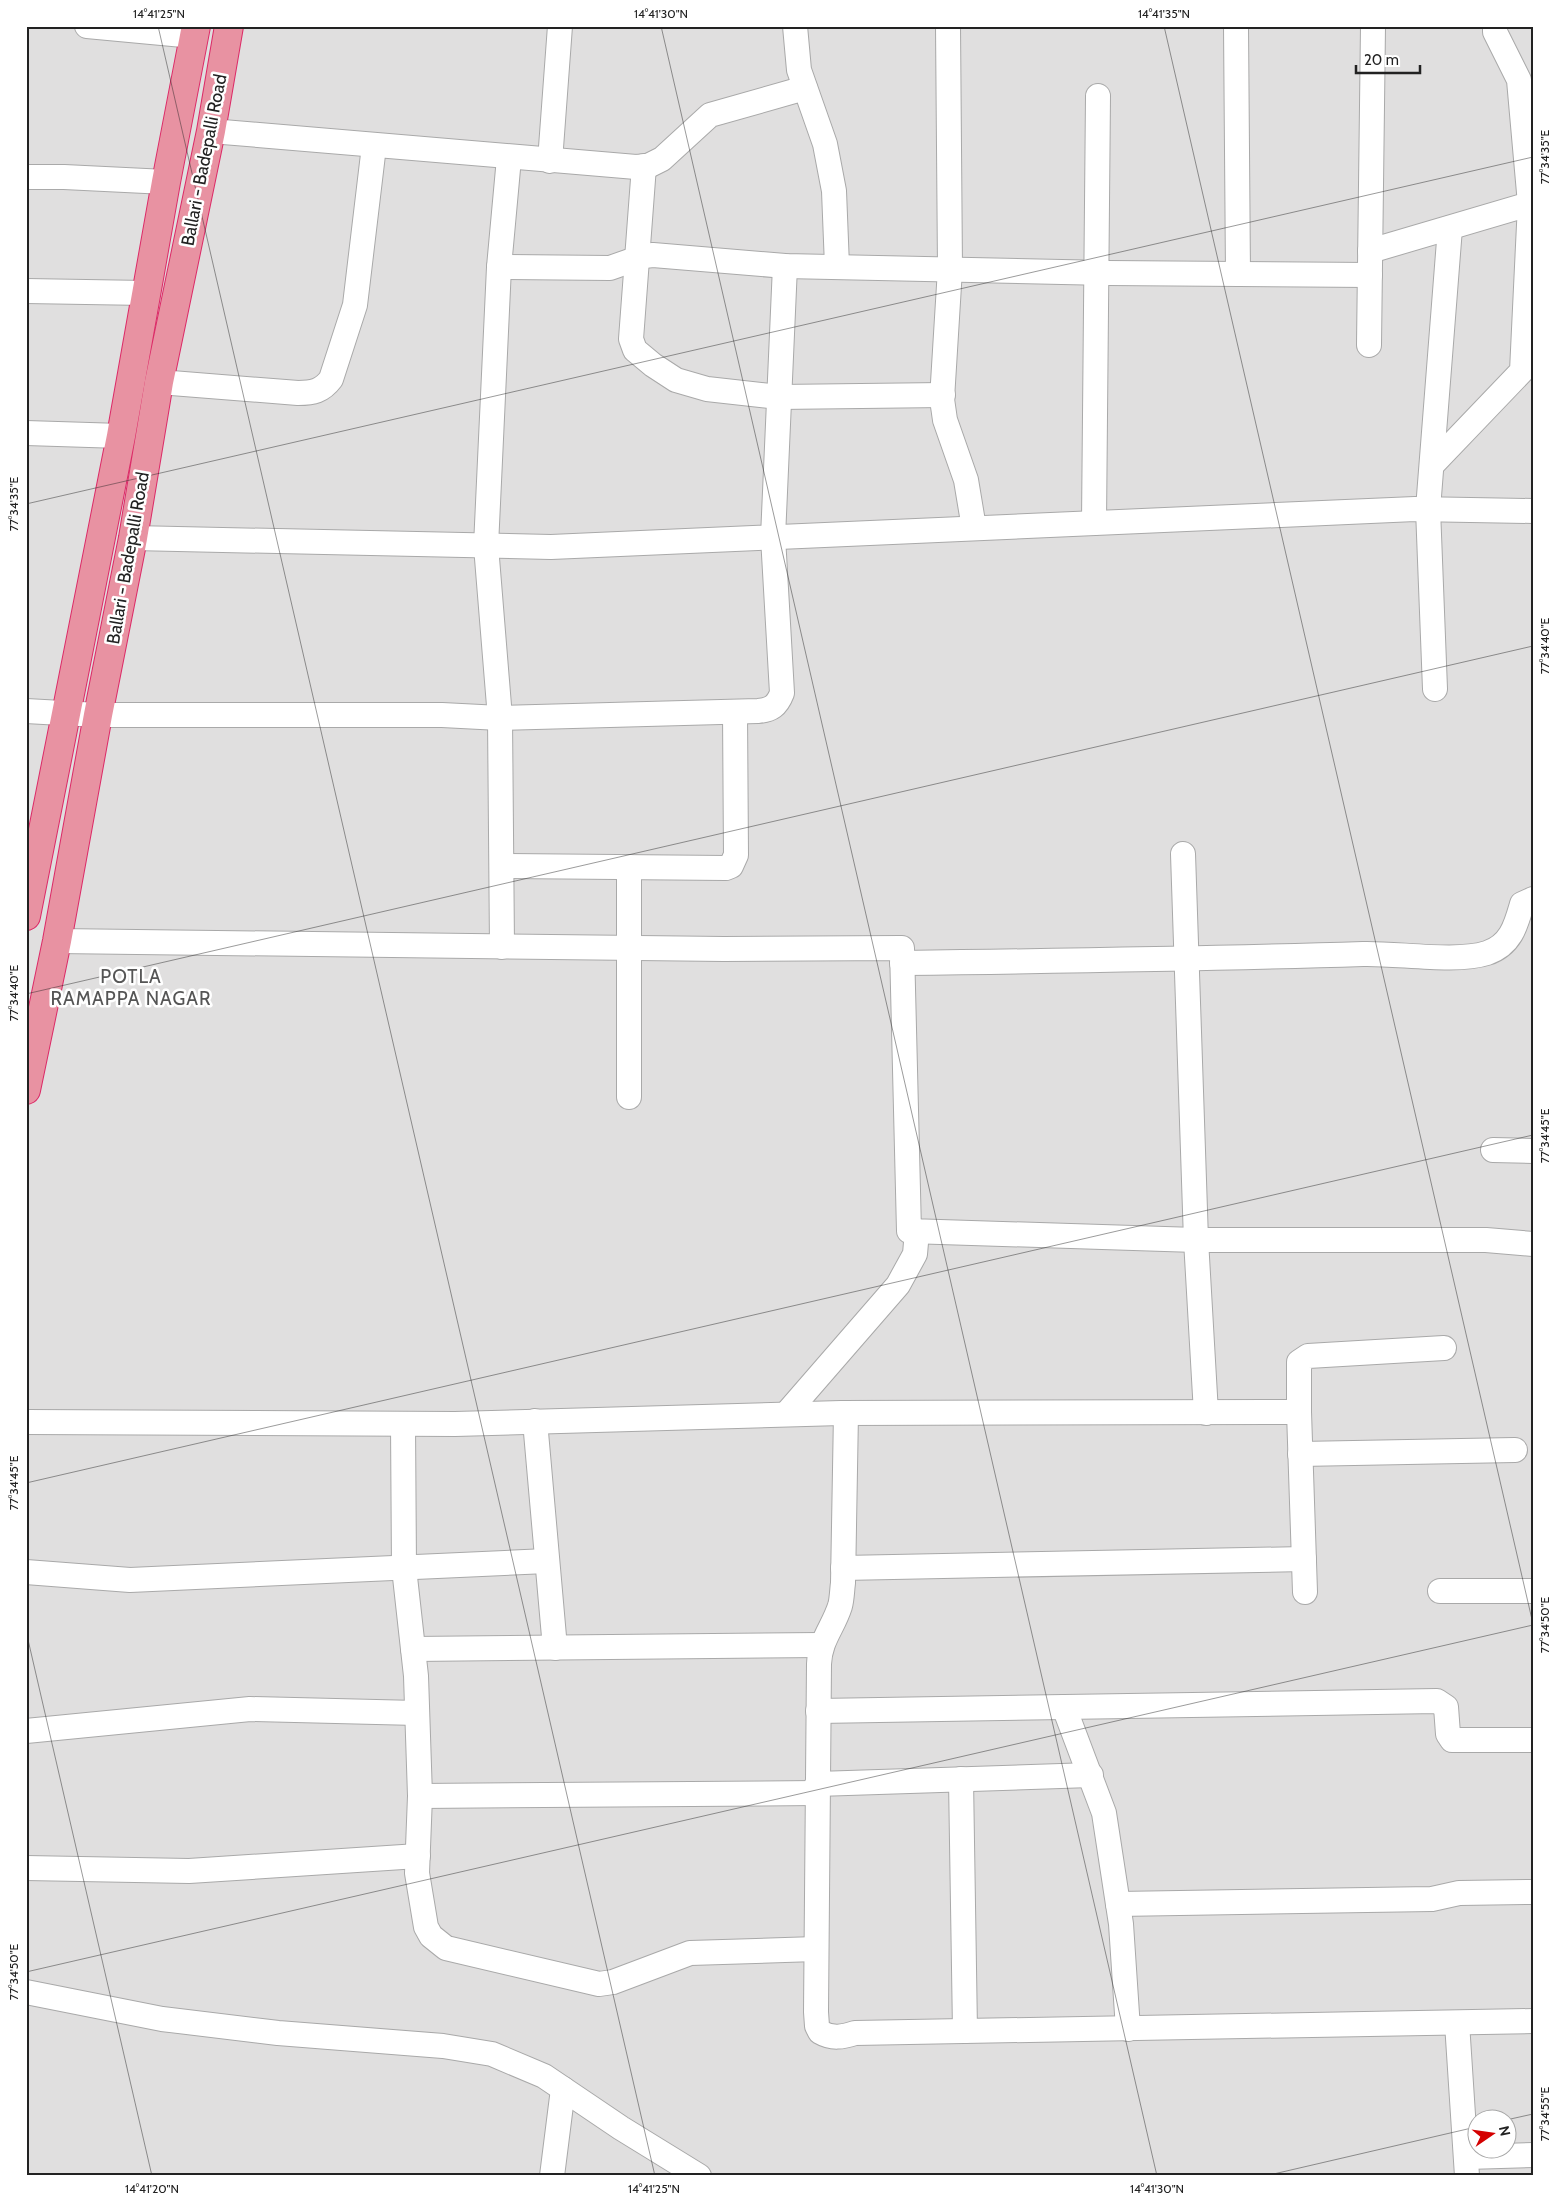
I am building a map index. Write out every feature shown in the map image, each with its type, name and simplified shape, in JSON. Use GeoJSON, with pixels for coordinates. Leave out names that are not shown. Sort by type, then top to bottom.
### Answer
{"type":"FeatureCollection","features":[{"type":"Feature","properties":{"kind":"highway","name":"Ballari - Badepalli Road"},"geometry":{"type":"LineString","coordinates":[[26,1090],[57,941],[98,715],[133,538],[159,382],[211,131],[229,26]]}},
{"type":"Feature","properties":{"kind":"highway","name":"Ballari - Badepalli Road"},"geometry":{"type":"LineString","coordinates":[[27,912],[121,436],[195,31]]}},
{"type":"Feature","properties":{"kind":"street"},"geometry":{"type":"LineString","coordinates":[[87,26],[195,31]]}},
{"type":"Feature","properties":{"kind":"street"},"geometry":{"type":"LineString","coordinates":[[550,161],[560,26]]}},
{"type":"Feature","properties":{"kind":"street"},"geometry":{"type":"LineString","coordinates":[[795,26],[797,62],[825,144],[836,202],[837,266]]}},
{"type":"Feature","properties":{"kind":"street"},"geometry":{"type":"LineString","coordinates":[[948,26],[950,269],[942,395],[945,420],[966,480],[974,528]]}},
{"type":"Feature","properties":{"kind":"street"},"geometry":{"type":"LineString","coordinates":[[1236,26],[1238,274]]}},
{"type":"Feature","properties":{"kind":"street"},"geometry":{"type":"LineString","coordinates":[[1368,345],[1373,26]]}},
{"type":"Feature","properties":{"kind":"street"},"geometry":{"type":"LineString","coordinates":[[1432,465],[1522,371],[1531,204],[1519,80],[1495,32],[1495,26]]}},
{"type":"Feature","properties":{"kind":"street"},"geometry":{"type":"LineString","coordinates":[[211,131],[617,167],[644,166],[655,164],[662,159],[710,114],[805,88]]}},
{"type":"Feature","properties":{"kind":"street"},"geometry":{"type":"LineString","coordinates":[[1094,523],[1098,96]]}},
{"type":"Feature","properties":{"kind":"street"},"geometry":{"type":"LineString","coordinates":[[159,382],[298,393],[316,392],[325,387],[331,380],[355,304],[374,146]]}},
{"type":"Feature","properties":{"kind":"street"},"geometry":{"type":"LineString","coordinates":[[502,947],[500,718],[486,546],[499,267],[509,158]]}},
{"type":"Feature","properties":{"kind":"street"},"geometry":{"type":"LineString","coordinates":[[644,166],[631,339],[635,350],[668,375],[689,385],[707,389],[779,397],[942,395]]}},
{"type":"Feature","properties":{"kind":"street"},"geometry":{"type":"LineString","coordinates":[[26,177],[166,182]]}},
{"type":"Feature","properties":{"kind":"street"},"geometry":{"type":"LineString","coordinates":[[1370,251],[1531,204]]}},
{"type":"Feature","properties":{"kind":"street"},"geometry":{"type":"LineString","coordinates":[[1435,690],[1428,509],[1450,228]]}},
{"type":"Feature","properties":{"kind":"street"},"geometry":{"type":"LineString","coordinates":[[499,267],[610,268],[622,266],[636,259],[653,255],[785,266],[1096,273],[1370,275]]}},
{"type":"Feature","properties":{"kind":"street"},"geometry":{"type":"LineString","coordinates":[[26,711],[98,715],[442,715],[500,718],[768,710],[779,701],[782,693],[773,537],[785,266]]}},
{"type":"Feature","properties":{"kind":"street"},"geometry":{"type":"LineString","coordinates":[[26,291],[146,292]]}},
{"type":"Feature","properties":{"kind":"street"},"geometry":{"type":"LineString","coordinates":[[26,433],[121,436]]}},
{"type":"Feature","properties":{"kind":"street"},"geometry":{"type":"LineString","coordinates":[[133,538],[550,547],[1428,509],[1533,511]]}},
{"type":"Feature","properties":{"kind":"street"},"geometry":{"type":"LineString","coordinates":[[502,866],[726,868],[731,866],[736,855],[735,712]]}},
{"type":"Feature","properties":{"kind":"street"},"geometry":{"type":"LineString","coordinates":[[1183,854],[1196,1240],[1206,1413]]}},
{"type":"Feature","properties":{"kind":"street"},"geometry":{"type":"LineString","coordinates":[[629,867],[629,1097]]}},
{"type":"Feature","properties":{"kind":"street"},"geometry":{"type":"LineString","coordinates":[[902,962],[1186,959],[1370,954],[1470,957],[1488,953],[1500,947],[1511,935],[1517,924],[1522,904],[1533,899]]}},
{"type":"Feature","properties":{"kind":"street"},"geometry":{"type":"LineString","coordinates":[[57,941],[502,947],[902,948],[909,1231],[1196,1240],[1486,1240],[1533,1244]]}},
{"type":"Feature","properties":{"kind":"street"},"geometry":{"type":"LineString","coordinates":[[1493,1150],[1533,1151]]}},
{"type":"Feature","properties":{"kind":"street"},"geometry":{"type":"LineString","coordinates":[[786,1414],[898,1285],[915,1254],[917,1231]]}},
{"type":"Feature","properties":{"kind":"street"},"geometry":{"type":"LineString","coordinates":[[1306,1592],[1300,1454],[1298,1367],[1300,1362],[1308,1356],[1444,1348]]}},
{"type":"Feature","properties":{"kind":"street"},"geometry":{"type":"LineString","coordinates":[[26,1422],[403,1424],[846,1413],[1299,1412]]}},
{"type":"Feature","properties":{"kind":"street"},"geometry":{"type":"LineString","coordinates":[[846,1413],[843,1568],[840,1606],[821,1645],[818,1711],[817,2026],[824,2035],[842,2038],[855,2033],[1533,2021]]}},
{"type":"Feature","properties":{"kind":"street"},"geometry":{"type":"LineString","coordinates":[[535,1422],[555,1648]]}},
{"type":"Feature","properties":{"kind":"street"},"geometry":{"type":"LineString","coordinates":[[403,1424],[404,1568],[413,1649],[420,1796],[417,1873],[426,1927],[437,1942],[446,1948],[544,1972],[606,1984],[690,1953],[816,1949]]}},
{"type":"Feature","properties":{"kind":"street"},"geometry":{"type":"LineString","coordinates":[[1300,1454],[1515,1450]]}},
{"type":"Feature","properties":{"kind":"street"},"geometry":{"type":"LineString","coordinates":[[26,1572],[130,1580],[548,1560]]}},
{"type":"Feature","properties":{"kind":"street"},"geometry":{"type":"LineString","coordinates":[[843,1568],[1304,1560]]}},
{"type":"Feature","properties":{"kind":"street"},"geometry":{"type":"LineString","coordinates":[[1440,1591],[1533,1591]]}},
{"type":"Feature","properties":{"kind":"street"},"geometry":{"type":"LineString","coordinates":[[413,1649],[821,1645]]}},
{"type":"Feature","properties":{"kind":"street"},"geometry":{"type":"LineString","coordinates":[[818,1711],[1437,1702],[1446,1707],[1448,1734],[1452,1740],[1533,1740]]}},
{"type":"Feature","properties":{"kind":"street"},"geometry":{"type":"LineString","coordinates":[[1064,1707],[1104,1813],[1118,1904],[1128,2029]]}},
{"type":"Feature","properties":{"kind":"street"},"geometry":{"type":"LineString","coordinates":[[26,1731],[250,1709],[417,1712]]}},
{"type":"Feature","properties":{"kind":"street"},"geometry":{"type":"LineString","coordinates":[[420,1796],[817,1789],[961,1779],[1091,1775]]}},
{"type":"Feature","properties":{"kind":"street"},"geometry":{"type":"LineString","coordinates":[[961,1779],[965,2031]]}},
{"type":"Feature","properties":{"kind":"street"},"geometry":{"type":"LineString","coordinates":[[26,1868],[189,1871],[418,1856]]}},
{"type":"Feature","properties":{"kind":"street"},"geometry":{"type":"LineString","coordinates":[[1118,1904],[1432,1899],[1459,1893],[1533,1892]]}},
{"type":"Feature","properties":{"kind":"street"},"geometry":{"type":"LineString","coordinates":[[26,1992],[162,2019],[278,2033],[443,2046],[492,2054],[544,2076],[621,2128],[699,2176]]}},
{"type":"Feature","properties":{"kind":"street"},"geometry":{"type":"LineString","coordinates":[[1457,2023],[1467,2166],[1533,2155]]}},
{"type":"Feature","properties":{"kind":"street"},"geometry":{"type":"LineString","coordinates":[[552,2176],[563,2089]]}},
{"type":"Feature","properties":{"kind":"shaded area"},"geometry":{"type":"Polygon","coordinates":[[[26,26],[1533,26],[1533,2176],[26,2176],[26,26]]]}},
{"type":"Feature","properties":{"kind":"district","name":"POTLA RAMAPPA NAGAR"},"geometry":{"type":"Point","coordinates":[131,987]}}]}
